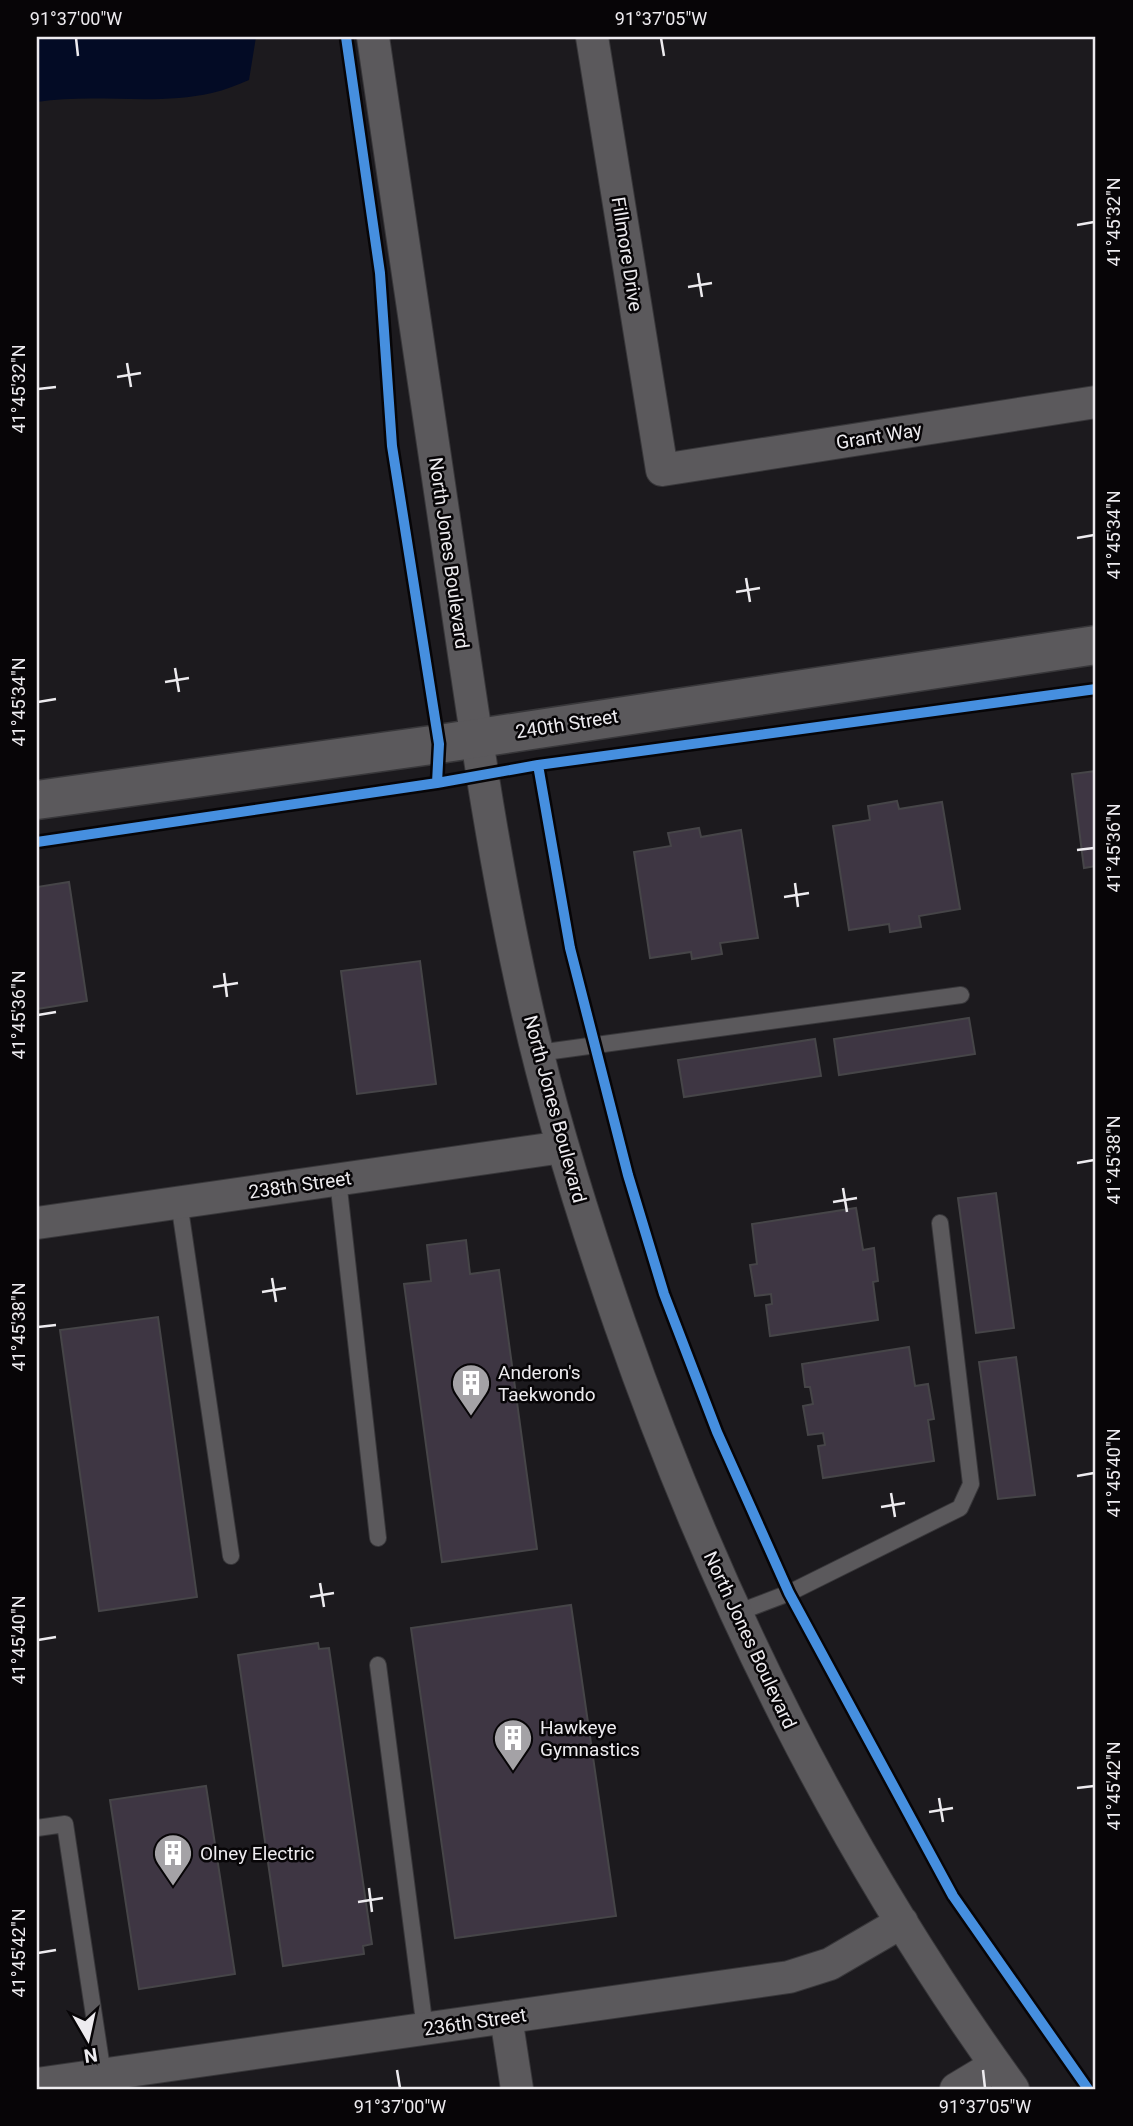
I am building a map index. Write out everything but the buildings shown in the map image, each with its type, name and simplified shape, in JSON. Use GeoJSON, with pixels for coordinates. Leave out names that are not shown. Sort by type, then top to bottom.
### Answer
{"type":"FeatureCollection","features":[{"type":"Feature","properties":{"kind":"street","name":"North Jones Boulevard"},"geometry":{"type":"LineString","coordinates":[[373,37],[476,738],[500,876],[538,1053],[563,1147],[648,1404],[734,1614],[829,1801],[902,1922],[1005,2077]]}},
{"type":"Feature","properties":{"kind":"street","name":"Fillmore Drive"},"geometry":{"type":"LineString","coordinates":[[592,37],[662,470]]}},
{"type":"Feature","properties":{"kind":"street","name":"Grant Way"},"geometry":{"type":"LineString","coordinates":[[662,470],[1096,402]]}},
{"type":"Feature","properties":{"kind":"street","name":"240th Street"},"geometry":{"type":"LineString","coordinates":[[37,800],[476,738],[1096,645]]}},
{"type":"Feature","properties":{"kind":"street","name":"238th Street"},"geometry":{"type":"LineString","coordinates":[[37,1223],[563,1147]]}},
{"type":"Feature","properties":{"kind":"street","name":"236th Street"},"geometry":{"type":"LineString","coordinates":[[37,2084],[103,2075],[182,2077],[425,2029],[789,1977],[830,1964],[902,1922]]}},
{"type":"Feature","properties":{"kind":"street"},"geometry":{"type":"LineString","coordinates":[[506,2017],[517,2089]]}},
{"type":"Feature","properties":{"kind":"street"},"geometry":{"type":"LineString","coordinates":[[956,2089],[1005,2077]]}},
{"type":"Feature","properties":{"kind":"lane"},"geometry":{"type":"LineString","coordinates":[[538,1053],[961,995]]}},
{"type":"Feature","properties":{"kind":"lane"},"geometry":{"type":"LineString","coordinates":[[338,1180],[378,1538]]}},
{"type":"Feature","properties":{"kind":"lane"},"geometry":{"type":"LineString","coordinates":[[179,1202],[231,1556]]}},
{"type":"Feature","properties":{"kind":"lane"},"geometry":{"type":"LineString","coordinates":[[734,1614],[789,1593],[960,1508],[971,1484],[940,1223]]}},
{"type":"Feature","properties":{"kind":"lane"},"geometry":{"type":"LineString","coordinates":[[378,1664],[425,2029]]}},
{"type":"Feature","properties":{"kind":"lane"},"geometry":{"type":"LineString","coordinates":[[37,1828],[65,1824],[103,2075]]}},
{"type":"Feature","properties":{"kind":"water"},"geometry":{"type":"Polygon","coordinates":[[[37,37],[256,37],[249,80],[212,93],[169,99],[37,102],[37,37]]]}},
{"type":"Feature","properties":{"kind":"cycle path"},"geometry":{"type":"LineString","coordinates":[[346,37],[380,273],[392,446],[439,744],[437,783]]}},
{"type":"Feature","properties":{"kind":"cycle path"},"geometry":{"type":"LineString","coordinates":[[37,842],[437,783],[538,765],[1096,689]]}},
{"type":"Feature","properties":{"kind":"cycle path"},"geometry":{"type":"LineString","coordinates":[[538,765],[570,948],[628,1175],[664,1294],[717,1432],[789,1593],[953,1896],[1088,2089]]}},
{"type":"Feature","properties":{"kind":"place","name":"Anderon's Taekwondo"},"geometry":{"type":"Point","coordinates":[471,1417]}},
{"type":"Feature","properties":{"kind":"place","name":"Hawkeye Gymnastics"},"geometry":{"type":"Point","coordinates":[513,1772]}},
{"type":"Feature","properties":{"kind":"place","name":"Olney Electric"},"geometry":{"type":"Point","coordinates":[173,1887]}}]}
